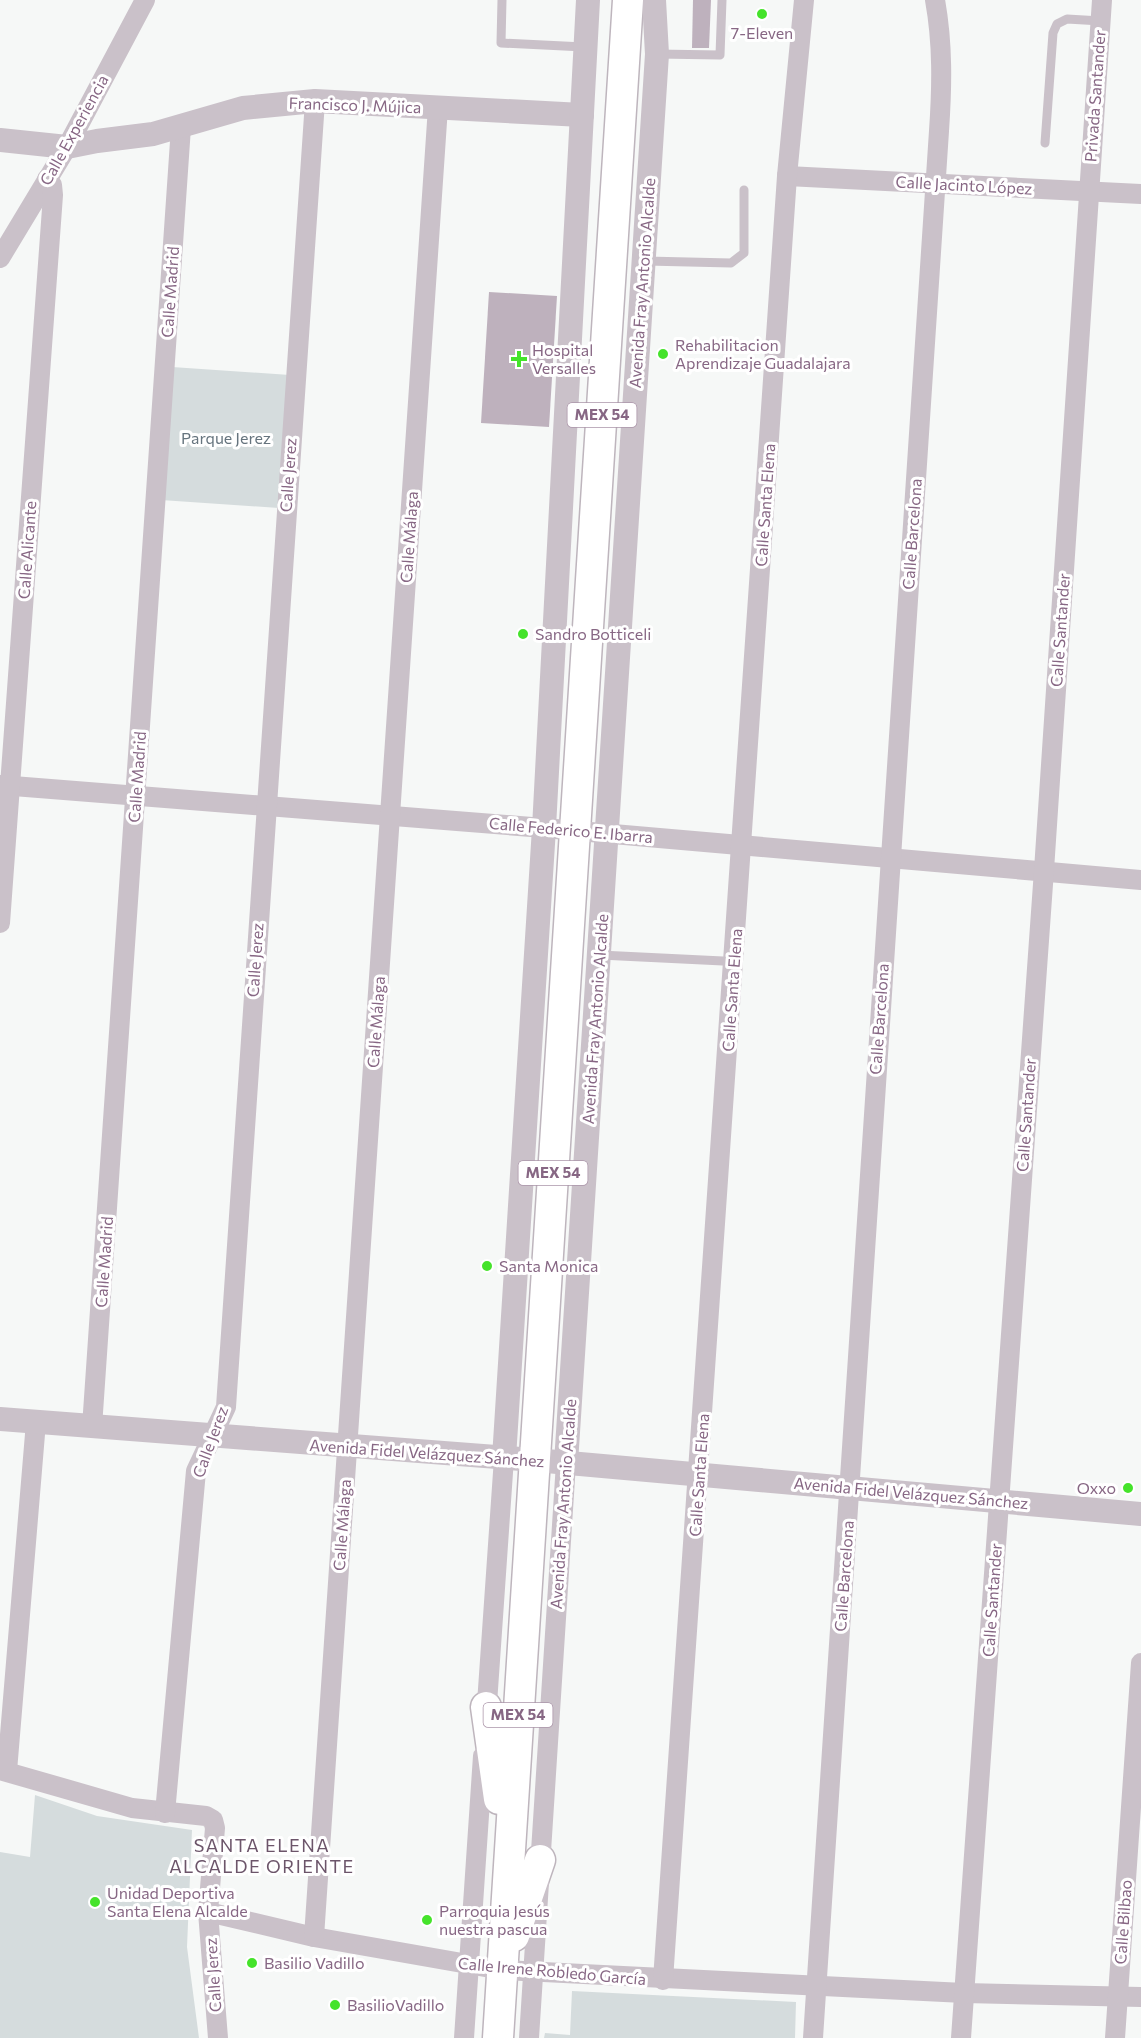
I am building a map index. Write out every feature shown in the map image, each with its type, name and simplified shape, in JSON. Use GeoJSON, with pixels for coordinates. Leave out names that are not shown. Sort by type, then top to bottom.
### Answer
{"type":"FeatureCollection","features":[{"type":"Feature","properties":{"kind":"main road","name":"Avenida Fray Antonio Alcalde"},"geometry":{"type":"LineString","coordinates":[[498,2038],[628,0]]}},
{"type":"Feature","properties":{"kind":"main road"},"geometry":{"type":"LineString","coordinates":[[486,1707],[508,1862]]}},
{"type":"Feature","properties":{"kind":"main road"},"geometry":{"type":"LineString","coordinates":[[502,1970],[540,1860]]}},
{"type":"Feature","properties":{"kind":"street","name":"Calle Experiencia"},"geometry":{"type":"LineString","coordinates":[[0,258],[70,141],[145,0]]}},
{"type":"Feature","properties":{"kind":"street"},"geometry":{"type":"LineString","coordinates":[[465,2038],[544,828],[588,0]]}},
{"type":"Feature","properties":{"kind":"street","name":"Avenida Fray Antonio Alcalde"},"geometry":{"type":"LineString","coordinates":[[529,2038],[657,54],[654,0]]}},
{"type":"Feature","properties":{"kind":"street","name":"Calle Santa Elena"},"geometry":{"type":"LineString","coordinates":[[663,1980],[787,176],[804,0]]}},
{"type":"Feature","properties":{"kind":"street","name":"Calle Barcelona"},"geometry":{"type":"LineString","coordinates":[[813,2038],[936,184],[942,76],[941,33],[935,0]]}},
{"type":"Feature","properties":{"kind":"street","name":"Privada Santander"},"geometry":{"type":"LineString","coordinates":[[1089,191],[1102,0]]}},
{"type":"Feature","properties":{"kind":"street","name":"Francisco J. Mújica"},"geometry":{"type":"LineString","coordinates":[[0,140],[97,141],[153,134],[243,108],[315,100],[582,115]]}},
{"type":"Feature","properties":{"kind":"street","name":"Calle Jerez"},"geometry":{"type":"LineString","coordinates":[[165,1813],[196,1471],[225,1407],[315,100]]}},
{"type":"Feature","properties":{"kind":"street","name":"Calle Málaga"},"geometry":{"type":"LineString","coordinates":[[314,1937],[438,107]]}},
{"type":"Feature","properties":{"kind":"street"},"geometry":{"type":"LineString","coordinates":[[0,126],[70,141]]}},
{"type":"Feature","properties":{"kind":"street","name":"Calle Madrid"},"geometry":{"type":"LineString","coordinates":[[92,1427],[181,127]]}},
{"type":"Feature","properties":{"kind":"street","name":"Calle Jacinto López"},"geometry":{"type":"LineString","coordinates":[[787,176],[1141,194]]}},
{"type":"Feature","properties":{"kind":"street","name":"Calle Alicante"},"geometry":{"type":"LineString","coordinates":[[0,923],[5,785],[53,195],[52,185],[47,179]]}},
{"type":"Feature","properties":{"kind":"street","name":"Calle Santander"},"geometry":{"type":"LineString","coordinates":[[961,2038],[1044,870],[1089,191]]}},
{"type":"Feature","properties":{"kind":"street","name":"Calle Federico E. Ibarra"},"geometry":{"type":"LineString","coordinates":[[5,785],[742,844],[1141,880]]}},
{"type":"Feature","properties":{"kind":"street","name":"Avenida Fidel Velázquez Sánchez"},"geometry":{"type":"LineString","coordinates":[[0,1419],[348,1448],[535,1460],[1141,1514]]}},
{"type":"Feature","properties":{"kind":"street"},"geometry":{"type":"LineString","coordinates":[[36,1422],[4,1770],[101,1800],[165,1813],[206,1816],[213,1820],[215,1828],[208,1912]]}},
{"type":"Feature","properties":{"kind":"street","name":"Calle Bilbao"},"geometry":{"type":"LineString","coordinates":[[1115,2038],[1141,1663]]}},
{"type":"Feature","properties":{"kind":"street","name":"Calle Jerez"},"geometry":{"type":"LineString","coordinates":[[208,1912],[218,2038]]}},
{"type":"Feature","properties":{"kind":"street","name":"Calle Irene Robledo García"},"geometry":{"type":"LineString","coordinates":[[208,1912],[314,1937],[502,1970],[817,1987],[1141,1997]]}},
{"type":"Feature","properties":{"kind":"lane"},"geometry":{"type":"LineString","coordinates":[[502,0],[501,43],[585,47]]}},
{"type":"Feature","properties":{"kind":"lane"},"geometry":{"type":"LineString","coordinates":[[657,54],[720,55],[722,0]]}},
{"type":"Feature","properties":{"kind":"lane"},"geometry":{"type":"LineString","coordinates":[[1045,143],[1053,33],[1057,24],[1067,19],[1101,21]]}},
{"type":"Feature","properties":{"kind":"lane"},"geometry":{"type":"LineString","coordinates":[[644,261],[731,263],[738,260],[744,253],[744,190]]}},
{"type":"Feature","properties":{"kind":"lane"},"geometry":{"type":"LineString","coordinates":[[599,955],[723,961]]}},
{"type":"Feature","properties":{"kind":"green space","name":"Parque Jerez"},"geometry":{"type":"Polygon","coordinates":[[[172,367],[290,375],[279,508],[161,500],[172,367]]]}},
{"type":"Feature","properties":{"kind":"green space","name":"Unidad Deportiva Santa Elena Alcalde"},"geometry":{"type":"Polygon","coordinates":[[[35,1795],[97,1816],[192,1830],[187,1947],[199,2038],[0,2038],[0,1852],[30,1857],[35,1795]]]}},
{"type":"Feature","properties":{"kind":"green space"},"geometry":{"type":"Polygon","coordinates":[[[572,1991],[796,2002],[795,2038],[544,2038],[545,2033],[570,2035],[572,1991]]]}},
{"type":"Feature","properties":{"kind":"building"},"geometry":{"type":"Polygon","coordinates":[[[693,0],[711,0],[709,48],[692,48],[693,0]]]}},
{"type":"Feature","properties":{"kind":"building","name":"Hospital Versalles"},"geometry":{"type":"Polygon","coordinates":[[[489,292],[557,296],[549,427],[481,423],[489,292]]]}},
{"type":"Feature","properties":{"kind":"place","name":"7-Eleven"},"geometry":{"type":"Point","coordinates":[762,14]}},
{"type":"Feature","properties":{"kind":"place","name":"Rehabilitacion Aprendizaje Guadalajara"},"geometry":{"type":"Point","coordinates":[663,354]}},
{"type":"Feature","properties":{"kind":"place","name":"Hospital Versalles"},"geometry":{"type":"Point","coordinates":[519,359]}},
{"type":"Feature","properties":{"kind":"place","name":"Sandro Botticeli"},"geometry":{"type":"Point","coordinates":[523,634]}},
{"type":"Feature","properties":{"kind":"place","name":"Santa Monica"},"geometry":{"type":"Point","coordinates":[487,1266]}},
{"type":"Feature","properties":{"kind":"place","name":"Oxxo"},"geometry":{"type":"Point","coordinates":[1128,1488]}},
{"type":"Feature","properties":{"kind":"place","name":"Unidad Deportiva Santa Elena Alcalde"},"geometry":{"type":"Point","coordinates":[95,1902]}},
{"type":"Feature","properties":{"kind":"place","name":"Parroquia Jesús nuestra pascua"},"geometry":{"type":"Point","coordinates":[427,1920]}},
{"type":"Feature","properties":{"kind":"place","name":"Basilio Vadillo"},"geometry":{"type":"Point","coordinates":[252,1963]}},
{"type":"Feature","properties":{"kind":"place","name":"BasilioVadillo"},"geometry":{"type":"Point","coordinates":[335,2005]}},
{"type":"Feature","properties":{"kind":"district","name":"SANTA ELENA ALCALDE ORIENTE"},"geometry":{"type":"Point","coordinates":[262,1856]}}]}
